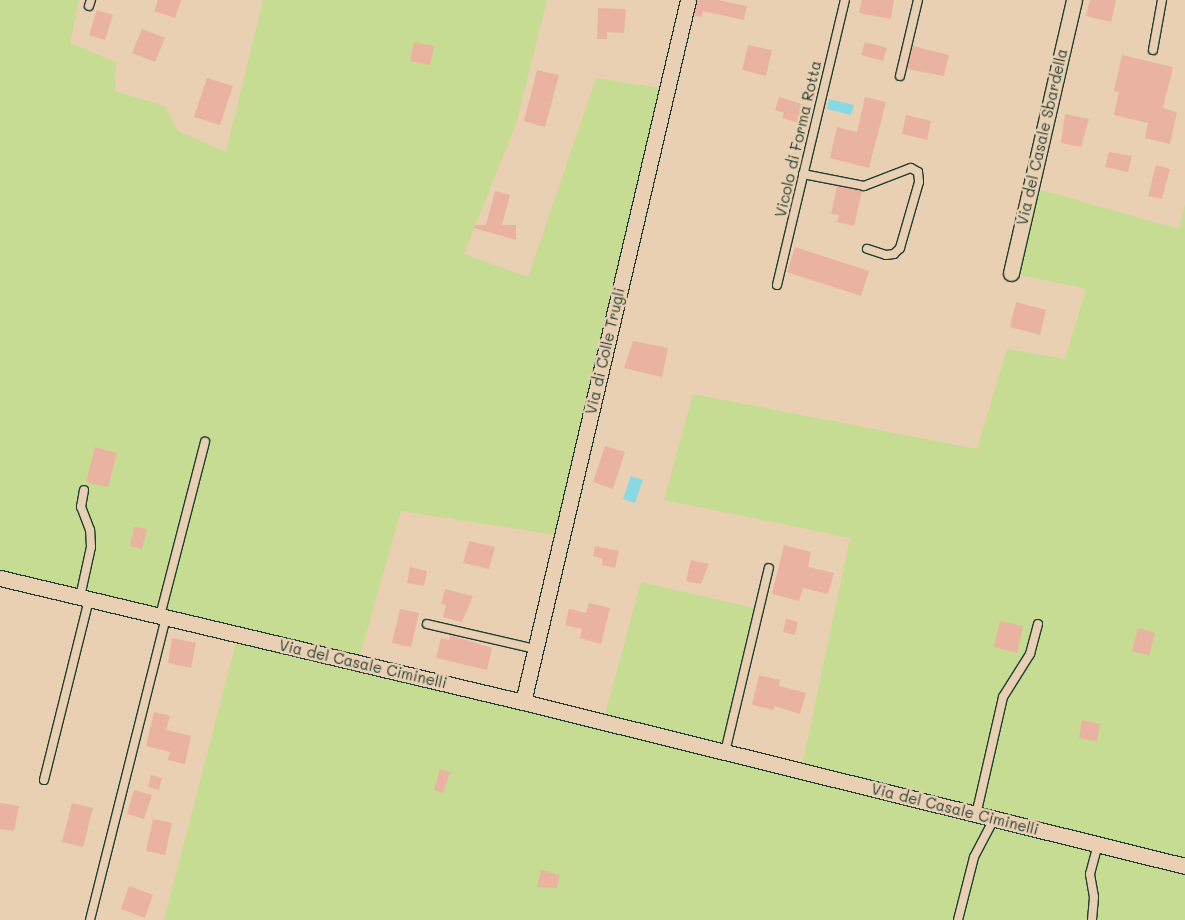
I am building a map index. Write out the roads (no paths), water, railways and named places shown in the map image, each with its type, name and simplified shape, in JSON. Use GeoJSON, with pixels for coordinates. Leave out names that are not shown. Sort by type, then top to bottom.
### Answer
{"type":"FeatureCollection","features":[{"type":"Feature","properties":{"kind":"street","name":"Via di Colle Trugli"},"geometry":{"type":"LineString","coordinates":[[523,702],[688,0]]}},
{"type":"Feature","properties":{"kind":"street","name":"Via del Casale Sbardella"},"geometry":{"type":"LineString","coordinates":[[1010,273],[1074,0]]}},
{"type":"Feature","properties":{"kind":"street","name":"Via del Casale Ciminelli"},"geometry":{"type":"LineString","coordinates":[[0,578],[523,702],[1185,866]]}},
{"type":"Feature","properties":{"kind":"lane","name":"Vicolo di Forma Rotta"},"geometry":{"type":"LineString","coordinates":[[777,285],[845,0]]}},
{"type":"Feature","properties":{"kind":"lane"},"geometry":{"type":"LineString","coordinates":[[900,76],[918,0]]}},
{"type":"Feature","properties":{"kind":"lane"},"geometry":{"type":"LineString","coordinates":[[1154,50],[1162,0]]}},
{"type":"Feature","properties":{"kind":"lane"},"geometry":{"type":"LineString","coordinates":[[803,174],[864,186],[911,168],[918,172],[919,182],[900,248],[894,254],[886,255],[866,249]]}},
{"type":"Feature","properties":{"kind":"lane"},"geometry":{"type":"LineString","coordinates":[[90,920],[205,442]]}},
{"type":"Feature","properties":{"kind":"lane"},"geometry":{"type":"LineString","coordinates":[[44,780],[84,598],[91,547],[90,530],[81,507],[84,490]]}},
{"type":"Feature","properties":{"kind":"lane"},"geometry":{"type":"LineString","coordinates":[[725,752],[768,568]]}},
{"type":"Feature","properties":{"kind":"lane"},"geometry":{"type":"LineString","coordinates":[[427,624],[535,649]]}},
{"type":"Feature","properties":{"kind":"lane"},"geometry":{"type":"LineString","coordinates":[[976,814],[1003,697],[1030,654],[1038,624]]}},
{"type":"Feature","properties":{"kind":"lane"},"geometry":{"type":"LineString","coordinates":[[958,920],[974,857],[994,819]]}},
{"type":"Feature","properties":{"kind":"lane"},"geometry":{"type":"LineString","coordinates":[[1092,920],[1094,897],[1090,874],[1098,845]]}},
{"type":"Feature","properties":{"kind":"water"},"geometry":{"type":"Polygon","coordinates":[[[829,99],[854,105],[851,115],[827,109],[829,99]]]}},
{"type":"Feature","properties":{"kind":"water"},"geometry":{"type":"Polygon","coordinates":[[[631,476],[643,480],[635,503],[623,499],[631,476]]]}}]}
